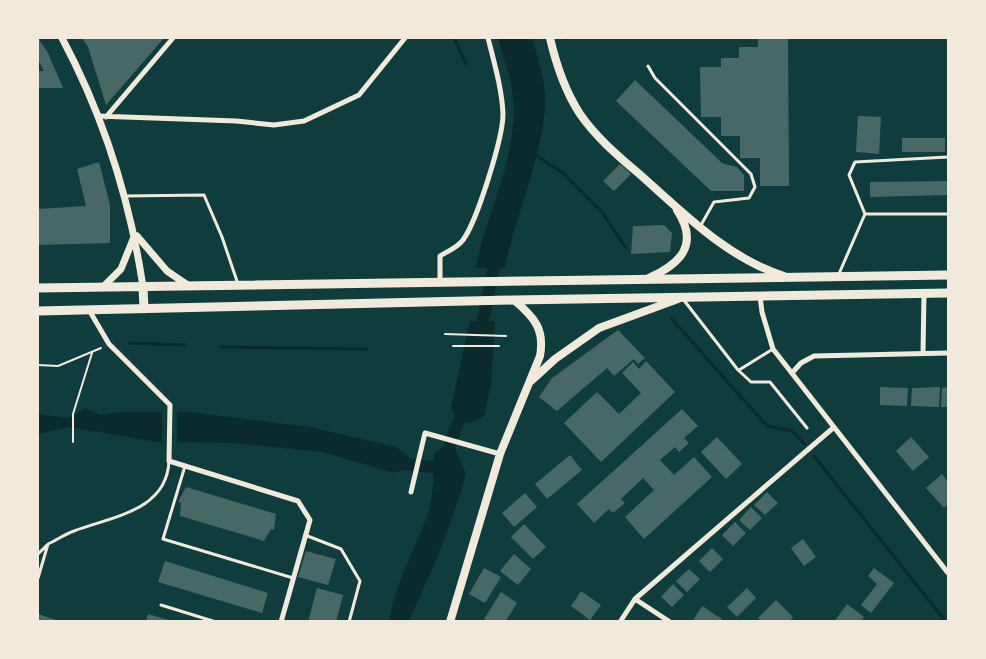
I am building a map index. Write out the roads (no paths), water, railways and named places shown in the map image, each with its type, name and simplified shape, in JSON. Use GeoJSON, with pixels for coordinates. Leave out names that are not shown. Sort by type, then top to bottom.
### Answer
{"type":"FeatureCollection","features":[{"type":"Feature","properties":{"kind":"highway"},"geometry":{"type":"LineString","coordinates":[[38,288],[948,275]]}},
{"type":"Feature","properties":{"kind":"highway"},"geometry":{"type":"LineString","coordinates":[[886,276],[886,294]]}},
{"type":"Feature","properties":{"kind":"highway"},"geometry":{"type":"LineString","coordinates":[[143,287],[144,309]]}},
{"type":"Feature","properties":{"kind":"highway"},"geometry":{"type":"LineString","coordinates":[[38,311],[948,293]]}},
{"type":"Feature","properties":{"kind":"main road"},"geometry":{"type":"LineString","coordinates":[[550,38],[564,83],[579,113],[602,141],[700,227],[753,264],[789,278]]}},
{"type":"Feature","properties":{"kind":"main road"},"geometry":{"type":"LineString","coordinates":[[646,280],[672,266],[686,247],[687,235],[684,225],[673,204]]}},
{"type":"Feature","properties":{"kind":"main road"},"geometry":{"type":"LineString","coordinates":[[528,384],[555,359],[599,328],[682,297]]}},
{"type":"Feature","properties":{"kind":"main road"},"geometry":{"type":"LineString","coordinates":[[450,621],[500,454],[540,356],[540,331],[530,314],[514,300]]}},
{"type":"Feature","properties":{"kind":"street"},"geometry":{"type":"LineString","coordinates":[[62,38],[97,116],[125,196],[135,234],[143,287]]}},
{"type":"Feature","properties":{"kind":"street"},"geometry":{"type":"LineString","coordinates":[[106,117],[173,38]]}},
{"type":"Feature","properties":{"kind":"street"},"geometry":{"type":"LineString","coordinates":[[97,116],[236,121],[274,125],[304,121],[359,95],[405,38]]}},
{"type":"Feature","properties":{"kind":"street"},"geometry":{"type":"LineString","coordinates":[[440,283],[440,256],[457,246],[464,238],[476,212],[497,145],[503,115],[488,38]]}},
{"type":"Feature","properties":{"kind":"street"},"geometry":{"type":"LineString","coordinates":[[135,234],[164,268],[189,286]]}},
{"type":"Feature","properties":{"kind":"street"},"geometry":{"type":"LineString","coordinates":[[104,287],[121,269],[135,234]]}},
{"type":"Feature","properties":{"kind":"street"},"geometry":{"type":"LineString","coordinates":[[923,353],[924,294]]}},
{"type":"Feature","properties":{"kind":"street"},"geometry":{"type":"LineString","coordinates":[[760,296],[762,312],[773,349],[948,573]]}},
{"type":"Feature","properties":{"kind":"street"},"geometry":{"type":"LineString","coordinates":[[89,310],[109,344],[170,405],[169,458],[185,466],[298,501],[309,520],[281,621]]}},
{"type":"Feature","properties":{"kind":"street"},"geometry":{"type":"LineString","coordinates":[[792,373],[801,363],[814,356],[948,353]]}},
{"type":"Feature","properties":{"kind":"street"},"geometry":{"type":"LineString","coordinates":[[620,621],[635,599],[833,428]]}},
{"type":"Feature","properties":{"kind":"street"},"geometry":{"type":"LineString","coordinates":[[411,492],[425,433],[500,454]]}},
{"type":"Feature","properties":{"kind":"street"},"geometry":{"type":"LineString","coordinates":[[635,599],[670,621]]}},
{"type":"Feature","properties":{"kind":"lane"},"geometry":{"type":"LineString","coordinates":[[648,66],[655,78],[751,174],[754,187],[749,198],[714,202],[700,227]]}},
{"type":"Feature","properties":{"kind":"lane"},"geometry":{"type":"LineString","coordinates":[[837,277],[865,214],[849,175],[855,162],[948,158]]}},
{"type":"Feature","properties":{"kind":"lane"},"geometry":{"type":"LineString","coordinates":[[125,196],[204,195],[222,237],[238,286]]}},
{"type":"Feature","properties":{"kind":"lane"},"geometry":{"type":"LineString","coordinates":[[865,214],[948,214]]}},
{"type":"Feature","properties":{"kind":"lane"},"geometry":{"type":"LineString","coordinates":[[682,297],[738,370],[751,382],[770,382],[807,428]]}},
{"type":"Feature","properties":{"kind":"lane"},"geometry":{"type":"LineString","coordinates":[[738,370],[773,349]]}},
{"type":"Feature","properties":{"kind":"lane"},"geometry":{"type":"LineString","coordinates":[[38,554],[48,544],[73,531],[124,516],[161,491],[168,476],[169,458]]}},
{"type":"Feature","properties":{"kind":"lane"},"geometry":{"type":"LineString","coordinates":[[185,466],[163,539],[293,578]]}},
{"type":"Feature","properties":{"kind":"lane"},"geometry":{"type":"LineString","coordinates":[[305,535],[341,549],[360,581],[349,621]]}},
{"type":"Feature","properties":{"kind":"lane"},"geometry":{"type":"LineString","coordinates":[[38,578],[48,544]]}},
{"type":"Feature","properties":{"kind":"lane"},"geometry":{"type":"LineString","coordinates":[[161,605],[216,621]]}},
{"type":"Feature","properties":{"kind":"water"},"geometry":{"type":"Polygon","coordinates":[[[498,38],[532,38],[544,85],[545,113],[536,157],[505,268],[475,268],[504,173],[514,115],[511,86],[498,38]]]}},
{"type":"Feature","properties":{"kind":"water"},"geometry":{"type":"Polygon","coordinates":[[[470,321],[495,321],[491,385],[484,416],[470,423],[456,421],[451,407],[470,321]]]}},
{"type":"Feature","properties":{"kind":"water"},"geometry":{"type":"Polygon","coordinates":[[[86,408],[100,415],[120,412],[191,412],[310,427],[396,447],[409,457],[404,470],[394,473],[322,452],[235,443],[157,442],[69,427],[38,434],[38,414],[69,418],[86,408]]]}},
{"type":"Feature","properties":{"kind":"water"},"geometry":{"type":"Polygon","coordinates":[[[443,447],[456,451],[466,473],[461,492],[438,556],[409,621],[389,621],[401,580],[430,506],[434,453],[443,447]]]}},
{"type":"Feature","properties":{"kind":"waterway"},"geometry":{"type":"LineString","coordinates":[[454,38],[466,64]]}},
{"type":"Feature","properties":{"kind":"waterway"},"geometry":{"type":"LineString","coordinates":[[534,154],[563,173],[602,212],[626,248]]}},
{"type":"Feature","properties":{"kind":"waterway"},"geometry":{"type":"LineString","coordinates":[[480,335],[497,252]]}},
{"type":"Feature","properties":{"kind":"waterway"},"geometry":{"type":"LineString","coordinates":[[671,318],[767,426],[792,431],[805,444]]}},
{"type":"Feature","properties":{"kind":"waterway"},"geometry":{"type":"LineString","coordinates":[[129,343],[185,345]]}},
{"type":"Feature","properties":{"kind":"waterway"},"geometry":{"type":"LineString","coordinates":[[221,347],[367,349]]}},
{"type":"Feature","properties":{"kind":"waterway"},"geometry":{"type":"LineString","coordinates":[[448,465],[451,440],[464,408]]}},
{"type":"Feature","properties":{"kind":"waterway"},"geometry":{"type":"LineString","coordinates":[[814,456],[946,622]]}},
{"type":"Feature","properties":{"kind":"waterway"},"geometry":{"type":"LineString","coordinates":[[389,462],[447,469]]}}]}
